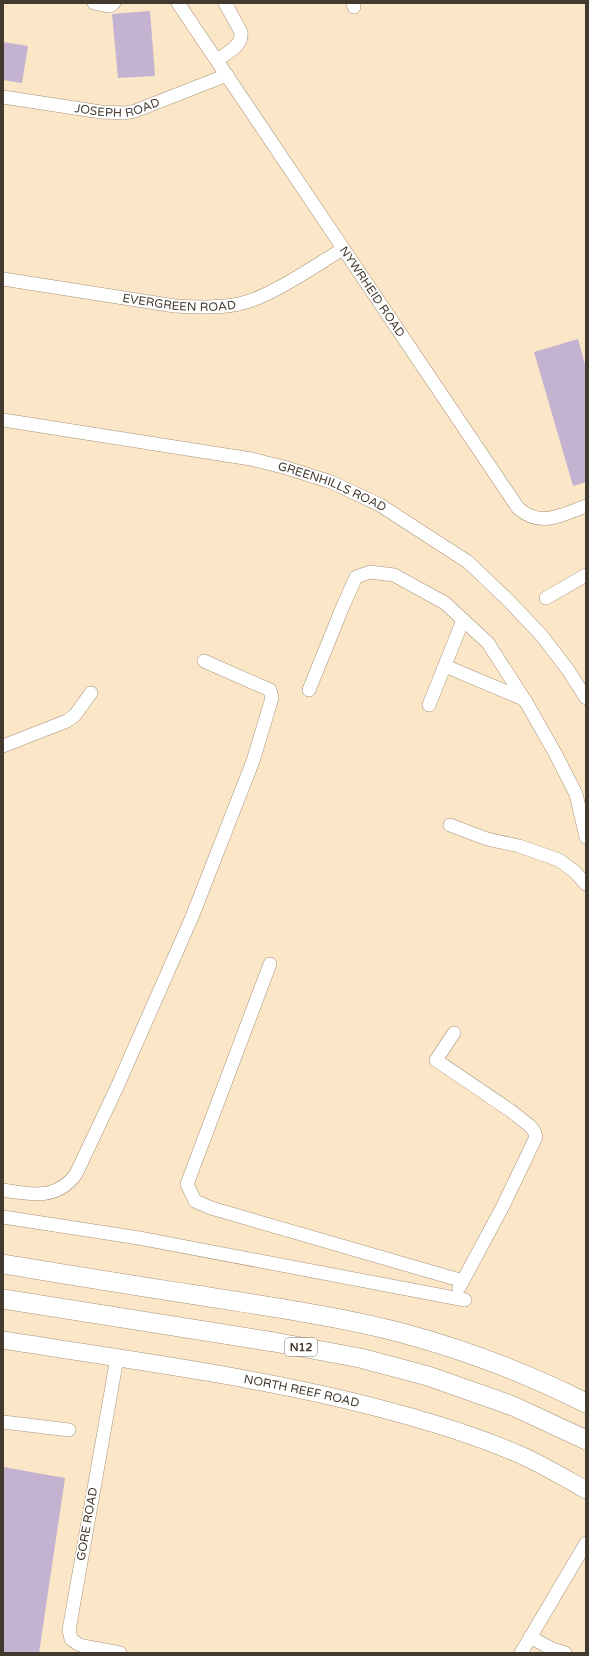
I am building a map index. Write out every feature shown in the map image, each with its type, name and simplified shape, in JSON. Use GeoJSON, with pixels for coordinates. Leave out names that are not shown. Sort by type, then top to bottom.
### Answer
{"type":"FeatureCollection","features":[{"type":"Feature","properties":{"kind":"highway"},"geometry":{"type":"LineString","coordinates":[[3,1264],[296,1311],[376,1327],[448,1347],[501,1366],[541,1382],[586,1403]]}},
{"type":"Feature","properties":{"kind":"highway","name":"N12"},"geometry":{"type":"LineString","coordinates":[[3,1299],[266,1340],[360,1358],[428,1376],[513,1406],[586,1440]]}},
{"type":"Feature","properties":{"kind":"main road","name":"NORTH REEF ROAD"},"geometry":{"type":"LineString","coordinates":[[3,1340],[264,1382],[392,1411],[454,1430],[516,1453],[546,1467],[586,1490]]}},
{"type":"Feature","properties":{"kind":"street"},"geometry":{"type":"LineString","coordinates":[[94,3],[111,4]]}},
{"type":"Feature","properties":{"kind":"street","name":"NYWRHEID ROAD"},"geometry":{"type":"LineString","coordinates":[[178,3],[342,249],[518,508],[529,517],[540,519],[552,518],[586,506]]}},
{"type":"Feature","properties":{"kind":"street"},"geometry":{"type":"LineString","coordinates":[[217,60],[233,49],[239,43],[241,38],[241,32],[225,3]]}},
{"type":"Feature","properties":{"kind":"street","name":"JOSEPH ROAD"},"geometry":{"type":"LineString","coordinates":[[3,98],[101,112],[125,113],[135,111],[227,75]]}},
{"type":"Feature","properties":{"kind":"street","name":"EVERGREEN ROAD"},"geometry":{"type":"LineString","coordinates":[[3,279],[175,306],[226,306],[257,298],[288,282],[342,249]]}},
{"type":"Feature","properties":{"kind":"street","name":"GREENHILLS ROAD"},"geometry":{"type":"LineString","coordinates":[[3,420],[252,459],[331,482],[380,504],[468,562],[509,601],[542,636],[568,670],[586,698]]}},
{"type":"Feature","properties":{"kind":"street"},"geometry":{"type":"LineString","coordinates":[[309,690],[342,606],[356,577],[370,572],[394,576],[445,603],[488,643],[526,702],[576,794],[586,837]]}},
{"type":"Feature","properties":{"kind":"street"},"geometry":{"type":"LineString","coordinates":[[546,598],[586,575]]}},
{"type":"Feature","properties":{"kind":"street"},"geometry":{"type":"LineString","coordinates":[[429,705],[463,620]]}},
{"type":"Feature","properties":{"kind":"street"},"geometry":{"type":"LineString","coordinates":[[3,1190],[38,1195],[48,1193],[68,1184],[76,1174],[118,1085],[192,917],[253,761],[272,698],[270,690],[204,661]]}},
{"type":"Feature","properties":{"kind":"street"},"geometry":{"type":"LineString","coordinates":[[445,666],[521,698],[526,702]]}},
{"type":"Feature","properties":{"kind":"street"},"geometry":{"type":"LineString","coordinates":[[3,746],[67,720],[75,715],[91,693]]}},
{"type":"Feature","properties":{"kind":"street"},"geometry":{"type":"LineString","coordinates":[[450,825],[559,860],[575,872],[586,884]]}},
{"type":"Feature","properties":{"kind":"street"},"geometry":{"type":"LineString","coordinates":[[270,964],[187,1184],[195,1201],[211,1208],[463,1281]]}},
{"type":"Feature","properties":{"kind":"street"},"geometry":{"type":"LineString","coordinates":[[3,1217],[139,1238],[459,1299],[463,1281],[503,1206],[536,1137],[530,1126],[511,1111],[436,1060],[454,1033]]}},
{"type":"Feature","properties":{"kind":"street","name":"GORE ROAD"},"geometry":{"type":"LineString","coordinates":[[117,1358],[69,1630],[70,1638],[78,1644],[120,1653]]}},
{"type":"Feature","properties":{"kind":"street"},"geometry":{"type":"LineString","coordinates":[[3,1422],[69,1430]]}},
{"type":"Feature","properties":{"kind":"street"},"geometry":{"type":"LineString","coordinates":[[522,1653],[586,1543]]}},
{"type":"Feature","properties":{"kind":"street"},"geometry":{"type":"LineString","coordinates":[[530,1637],[552,1649],[564,1653]]}},
{"type":"Feature","properties":{"kind":"building"},"geometry":{"type":"Polygon","coordinates":[[[150,11],[155,76],[118,78],[112,14],[150,11]]]}},
{"type":"Feature","properties":{"kind":"building"},"geometry":{"type":"Polygon","coordinates":[[[3,42],[28,46],[22,83],[3,80],[3,42]]]}},
{"type":"Feature","properties":{"kind":"building"},"geometry":{"type":"Polygon","coordinates":[[[578,339],[586,368],[586,482],[573,486],[534,352],[578,339]]]}},
{"type":"Feature","properties":{"kind":"building"},"geometry":{"type":"Polygon","coordinates":[[[3,1467],[65,1478],[39,1653],[3,1653],[3,1467]]]}}]}
